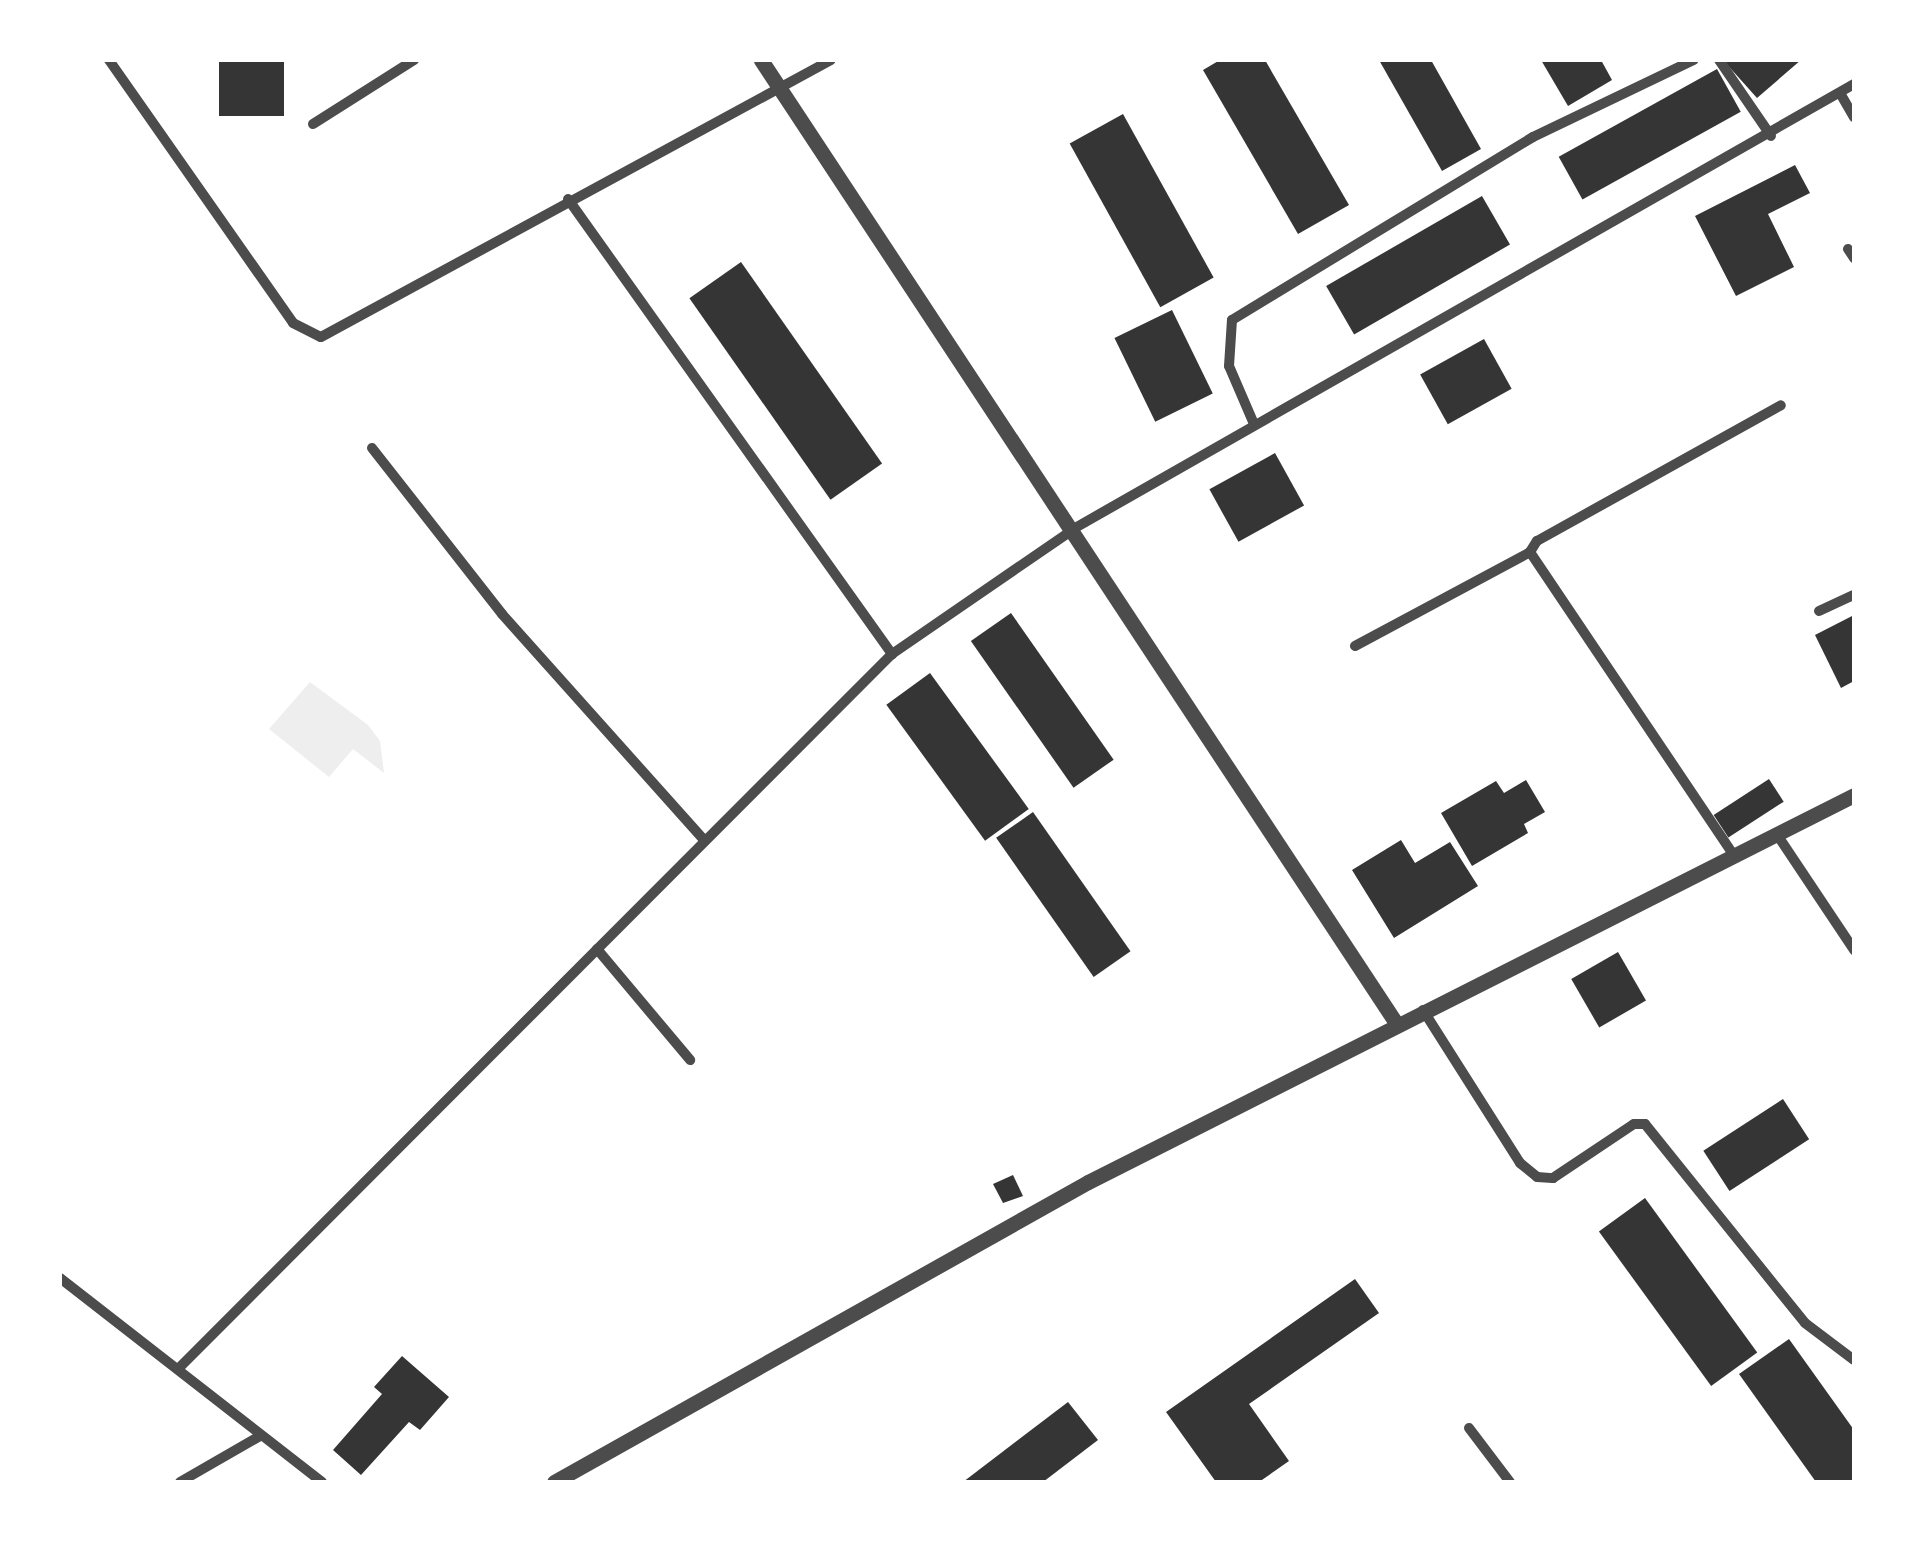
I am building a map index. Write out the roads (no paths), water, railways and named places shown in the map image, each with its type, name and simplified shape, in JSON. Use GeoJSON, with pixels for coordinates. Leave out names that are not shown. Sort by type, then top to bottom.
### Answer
{"type":"FeatureCollection","features":[{"type":"Feature","properties":{"kind":"street"},"geometry":{"type":"LineString","coordinates":[[109,60],[293,323],[311,336],[333,336],[568,199],[831,60]]}},
{"type":"Feature","properties":{"kind":"street"},"geometry":{"type":"LineString","coordinates":[[312,124],[414,60]]}},
{"type":"Feature","properties":{"kind":"street"},"geometry":{"type":"LineString","coordinates":[[761,60],[1075,528],[1396,1023]]}},
{"type":"Feature","properties":{"kind":"street"},"geometry":{"type":"LineString","coordinates":[[1254,424],[1229,366],[1232,320],[1533,137],[1694,60]]}},
{"type":"Feature","properties":{"kind":"street"},"geometry":{"type":"LineString","coordinates":[[1719,60],[1771,136]]}},
{"type":"Feature","properties":{"kind":"street"},"geometry":{"type":"LineString","coordinates":[[178,1369],[703,839],[892,654],[1075,528],[1771,136],[1854,84]]}},
{"type":"Feature","properties":{"kind":"street"},"geometry":{"type":"LineString","coordinates":[[1840,93],[1854,118]]}},
{"type":"Feature","properties":{"kind":"street"},"geometry":{"type":"LineString","coordinates":[[568,199],[892,654]]}},
{"type":"Feature","properties":{"kind":"street"},"geometry":{"type":"LineString","coordinates":[[1354,646],[1530,552],[1537,541],[1781,405]]}},
{"type":"Feature","properties":{"kind":"street"},"geometry":{"type":"LineString","coordinates":[[372,448],[502,614],[703,839]]}},
{"type":"Feature","properties":{"kind":"street"},"geometry":{"type":"LineString","coordinates":[[1530,552],[1732,853]]}},
{"type":"Feature","properties":{"kind":"street"},"geometry":{"type":"LineString","coordinates":[[1819,611],[1854,595]]}},
{"type":"Feature","properties":{"kind":"street"},"geometry":{"type":"LineString","coordinates":[[554,1482],[1002,1228],[1423,1009],[1854,796]]}},
{"type":"Feature","properties":{"kind":"street"},"geometry":{"type":"LineString","coordinates":[[1775,832],[1854,950]]}},
{"type":"Feature","properties":{"kind":"street"},"geometry":{"type":"LineString","coordinates":[[597,949],[690,1060]]}},
{"type":"Feature","properties":{"kind":"street"},"geometry":{"type":"LineString","coordinates":[[1423,1009],[1520,1163],[1538,1177],[1553,1178],[1634,1124],[1645,1124],[1805,1323],[1854,1360]]}},
{"type":"Feature","properties":{"kind":"street"},"geometry":{"type":"LineString","coordinates":[[60,1278],[322,1482]]}},
{"type":"Feature","properties":{"kind":"street"},"geometry":{"type":"LineString","coordinates":[[1468,1428],[1510,1482]]}},
{"type":"Feature","properties":{"kind":"street"},"geometry":{"type":"LineString","coordinates":[[180,1482],[260,1436]]}}]}
